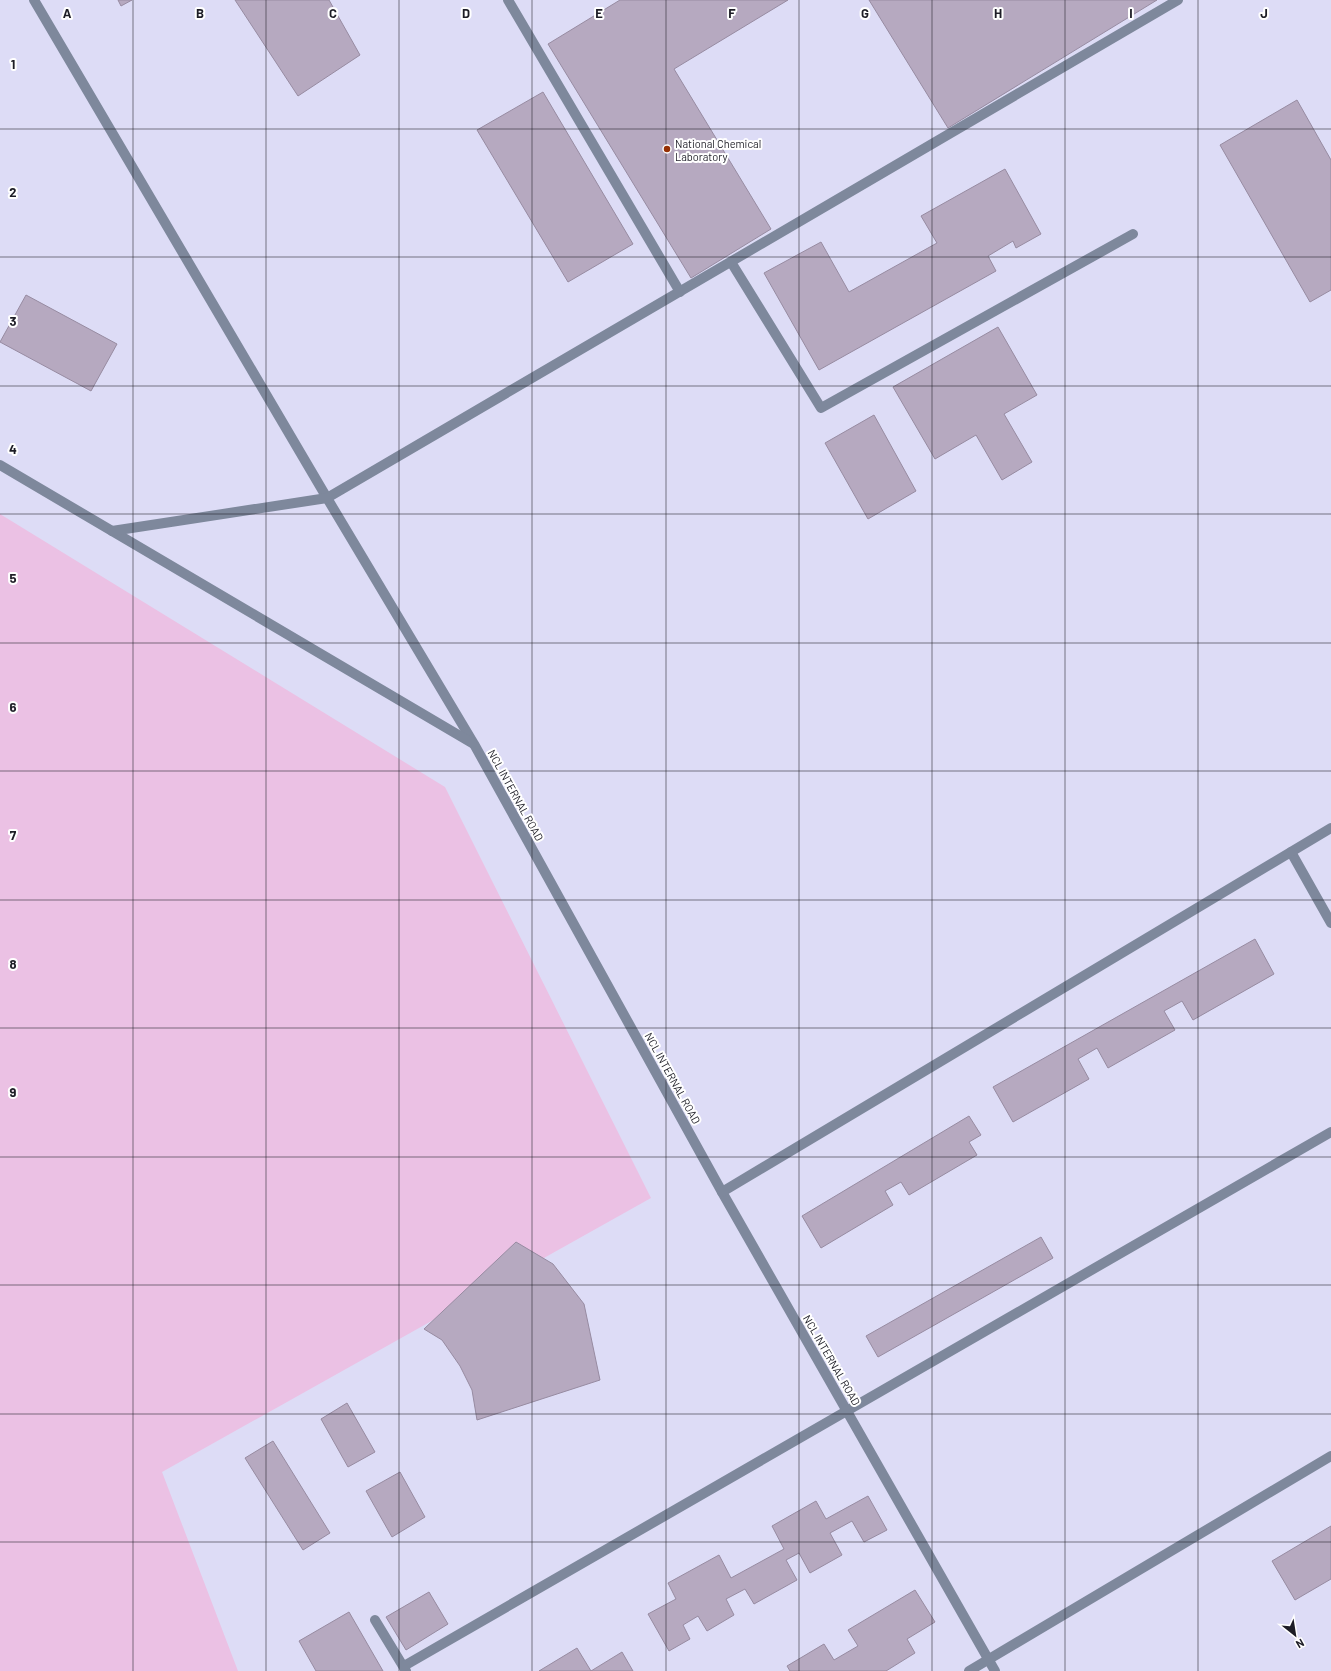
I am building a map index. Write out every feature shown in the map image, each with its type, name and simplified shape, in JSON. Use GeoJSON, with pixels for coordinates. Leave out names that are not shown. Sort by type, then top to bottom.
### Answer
{"type":"FeatureCollection","features":[{"type":"Feature","properties":{"kind":"lane","name":"NCL INTERNAL ROAD"},"geometry":{"type":"LineString","coordinates":[[34,0],[327,498],[474,744],[722,1192],[995,1671]]}},
{"type":"Feature","properties":{"kind":"lane"},"geometry":{"type":"LineString","coordinates":[[508,0],[680,292]]}},
{"type":"Feature","properties":{"kind":"lane"},"geometry":{"type":"LineString","coordinates":[[112,531],[327,498],[1178,0]]}},
{"type":"Feature","properties":{"kind":"lane"},"geometry":{"type":"LineString","coordinates":[[731,262],[821,408],[1133,234]]}},
{"type":"Feature","properties":{"kind":"lane"},"geometry":{"type":"LineString","coordinates":[[0,465],[474,744]]}},
{"type":"Feature","properties":{"kind":"lane"},"geometry":{"type":"LineString","coordinates":[[722,1192],[1331,828]]}},
{"type":"Feature","properties":{"kind":"lane"},"geometry":{"type":"LineString","coordinates":[[1291,852],[1331,923]]}},
{"type":"Feature","properties":{"kind":"lane"},"geometry":{"type":"LineString","coordinates":[[375,1620],[405,1669],[847,1411],[1331,1132]]}},
{"type":"Feature","properties":{"kind":"lane"},"geometry":{"type":"LineString","coordinates":[[969,1671],[1331,1456]]}},
{"type":"Feature","properties":{"kind":"shaded area"},"geometry":{"type":"Polygon","coordinates":[[[0,514],[445,787],[651,1198],[162,1472],[238,1671],[0,1671],[0,514]]]}},
{"type":"Feature","properties":{"kind":"building"},"geometry":{"type":"Polygon","coordinates":[[[118,0],[132,0],[121,6],[118,0]]]}},
{"type":"Feature","properties":{"kind":"building"},"geometry":{"type":"Polygon","coordinates":[[[235,0],[329,0],[360,55],[298,96],[235,0]]]}},
{"type":"Feature","properties":{"kind":"building","name":"National Chemical Laboratory"},"geometry":{"type":"Polygon","coordinates":[[[620,0],[788,0],[674,69],[771,229],[691,278],[548,44],[620,0]]]}},
{"type":"Feature","properties":{"kind":"building"},"geometry":{"type":"Polygon","coordinates":[[[869,0],[1157,0],[948,128],[869,0]]]}},
{"type":"Feature","properties":{"kind":"building"},"geometry":{"type":"Polygon","coordinates":[[[543,92],[633,244],[568,282],[477,130],[543,92]]]}},
{"type":"Feature","properties":{"kind":"building"},"geometry":{"type":"Polygon","coordinates":[[[1297,100],[1331,160],[1331,290],[1310,302],[1220,145],[1297,100]]]}},
{"type":"Feature","properties":{"kind":"building"},"geometry":{"type":"Polygon","coordinates":[[[1005,169],[1041,234],[1016,248],[1013,241],[988,256],[996,271],[819,370],[764,273],[821,242],[849,292],[937,243],[921,216],[1005,169]]]}},
{"type":"Feature","properties":{"kind":"building"},"geometry":{"type":"Polygon","coordinates":[[[26,295],[117,344],[91,391],[0,342],[26,295]]]}},
{"type":"Feature","properties":{"kind":"building"},"geometry":{"type":"Polygon","coordinates":[[[998,327],[1037,395],[1004,414],[1032,462],[1002,480],[976,435],[935,459],[893,387],[998,327]]]}},
{"type":"Feature","properties":{"kind":"building"},"geometry":{"type":"Polygon","coordinates":[[[874,415],[916,491],[868,519],[825,443],[874,415]]]}},
{"type":"Feature","properties":{"kind":"building"},"geometry":{"type":"Polygon","coordinates":[[[1255,939],[1274,974],[1193,1020],[1182,1001],[1164,1011],[1175,1030],[1108,1068],[1097,1048],[1078,1059],[1089,1079],[1013,1122],[993,1087],[1255,939]]]}},
{"type":"Feature","properties":{"kind":"building"},"geometry":{"type":"Polygon","coordinates":[[[969,1116],[981,1135],[969,1142],[977,1155],[909,1195],[901,1182],[885,1191],[893,1205],[821,1248],[802,1216],[969,1116]]]}},
{"type":"Feature","properties":{"kind":"building"},"geometry":{"type":"Polygon","coordinates":[[[1041,1237],[1053,1258],[878,1357],[866,1336],[1041,1237]]]}},
{"type":"Feature","properties":{"kind":"building"},"geometry":{"type":"Polygon","coordinates":[[[516,1242],[553,1264],[584,1304],[600,1380],[477,1420],[472,1390],[460,1366],[442,1340],[424,1329],[516,1242]]]}},
{"type":"Feature","properties":{"kind":"building"},"geometry":{"type":"Polygon","coordinates":[[[347,1403],[375,1452],[348,1467],[321,1419],[347,1403]]]}},
{"type":"Feature","properties":{"kind":"building"},"geometry":{"type":"Polygon","coordinates":[[[273,1441],[330,1533],[303,1550],[245,1458],[273,1441]]]}},
{"type":"Feature","properties":{"kind":"building"},"geometry":{"type":"Polygon","coordinates":[[[400,1472],[425,1517],[392,1537],[366,1491],[400,1472]]]}},
{"type":"Feature","properties":{"kind":"building"},"geometry":{"type":"Polygon","coordinates":[[[868,1496],[887,1530],[864,1542],[852,1521],[830,1533],[842,1555],[810,1573],[799,1553],[786,1560],[797,1580],[754,1604],[745,1589],[726,1599],[734,1615],[707,1631],[698,1616],[683,1625],[690,1639],[669,1651],[648,1614],[676,1599],[668,1583],[719,1555],[731,1578],[784,1549],[772,1526],[816,1501],[826,1519],[868,1496]]]}},
{"type":"Feature","properties":{"kind":"building"},"geometry":{"type":"Polygon","coordinates":[[[1331,1526],[1331,1579],[1295,1600],[1272,1561],[1331,1526]]]}},
{"type":"Feature","properties":{"kind":"building"},"geometry":{"type":"Polygon","coordinates":[[[915,1590],[935,1622],[907,1639],[915,1653],[886,1671],[790,1671],[787,1666],[824,1644],[834,1660],[858,1646],[848,1630],[915,1590]]]}},
{"type":"Feature","properties":{"kind":"building"},"geometry":{"type":"Polygon","coordinates":[[[429,1592],[448,1624],[406,1650],[386,1617],[429,1592]]]}},
{"type":"Feature","properties":{"kind":"building"},"geometry":{"type":"Polygon","coordinates":[[[349,1612],[383,1671],[316,1671],[299,1641],[349,1612]]]}},
{"type":"Feature","properties":{"kind":"building"},"geometry":{"type":"Polygon","coordinates":[[[577,1648],[591,1671],[539,1671],[577,1648]]]}},
{"type":"Feature","properties":{"kind":"building"},"geometry":{"type":"Polygon","coordinates":[[[622,1652],[633,1671],[591,1671],[622,1652]]]}},
{"type":"Feature","properties":{"kind":"place","name":"National Chemical Laboratory"},"geometry":{"type":"Point","coordinates":[667,149]}}]}
